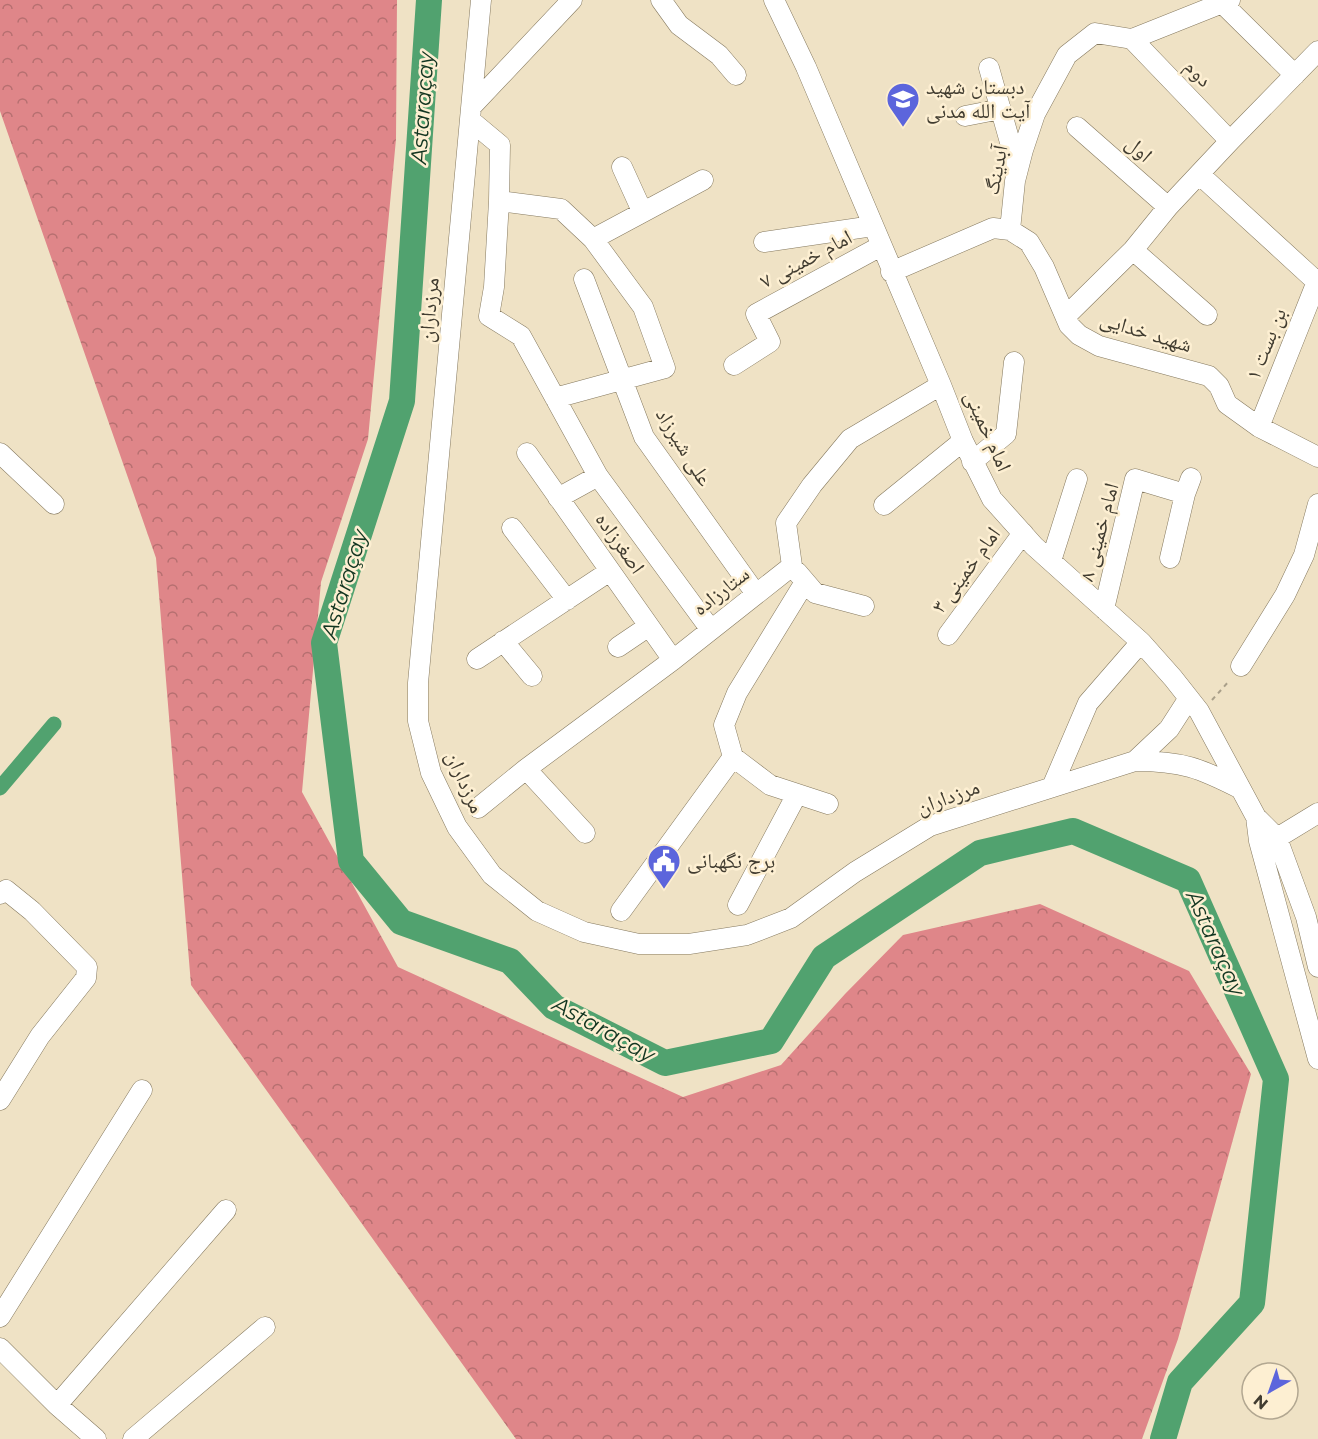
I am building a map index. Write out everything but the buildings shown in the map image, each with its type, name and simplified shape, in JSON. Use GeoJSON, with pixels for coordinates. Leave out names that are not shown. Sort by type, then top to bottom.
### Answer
{"type":"FeatureCollection","features":[{"type":"Feature","properties":{"kind":"street","name":"مرزداران"},"geometry":{"type":"LineString","coordinates":[[482,0],[418,683],[418,721],[431,773],[457,827],[492,875],[537,911],[584,932],[639,944],[689,944],[747,935],[792,918],[855,872],[930,826],[1135,761],[1166,761],[1185,765],[1204,771],[1241,789]]}},
{"type":"Feature","properties":{"kind":"street"},"geometry":{"type":"LineString","coordinates":[[661,0],[679,25],[719,55],[736,75]]}},
{"type":"Feature","properties":{"kind":"street","name":"امام خمینی"},"geometry":{"type":"LineString","coordinates":[[774,0],[806,67],[972,462],[992,499],[1052,561],[1141,642],[1194,704],[1256,817],[1277,838],[1306,917],[1318,967]]}},
{"type":"Feature","properties":{"kind":"street"},"geometry":{"type":"LineString","coordinates":[[569,1],[471,113],[500,145],[494,287],[489,316],[521,336],[598,476],[711,630]]}},
{"type":"Feature","properties":{"kind":"street"},"geometry":{"type":"LineString","coordinates":[[1132,39],[1226,2],[1295,75]]}},
{"type":"Feature","properties":{"kind":"street","name":"آبدینگ"},"geometry":{"type":"LineString","coordinates":[[1010,230],[1018,170],[1035,114],[1067,55],[1095,33],[1132,39]]}},
{"type":"Feature","properties":{"kind":"street","name":"دوم"},"geometry":{"type":"LineString","coordinates":[[1132,39],[1230,141]]}},
{"type":"Feature","properties":{"kind":"street"},"geometry":{"type":"LineString","coordinates":[[1066,316],[1133,250],[1168,207],[1318,51]]}},
{"type":"Feature","properties":{"kind":"street"},"geometry":{"type":"LineString","coordinates":[[989,69],[1018,170]]}},
{"type":"Feature","properties":{"kind":"street"},"geometry":{"type":"LineString","coordinates":[[964,116],[1000,109]]}},
{"type":"Feature","properties":{"kind":"street","name":"اول"},"geometry":{"type":"LineString","coordinates":[[1077,127],[1168,207]]}},
{"type":"Feature","properties":{"kind":"street"},"geometry":{"type":"LineString","coordinates":[[622,167],[642,211]]}},
{"type":"Feature","properties":{"kind":"street"},"geometry":{"type":"LineString","coordinates":[[1199,174],[1317,281]]}},
{"type":"Feature","properties":{"kind":"street"},"geometry":{"type":"LineString","coordinates":[[593,239],[703,180]]}},
{"type":"Feature","properties":{"kind":"street"},"geometry":{"type":"LineString","coordinates":[[499,201],[561,209],[593,239],[643,307],[664,368],[555,398]]}},
{"type":"Feature","properties":{"kind":"street"},"geometry":{"type":"LineString","coordinates":[[764,242],[873,226]]}},
{"type":"Feature","properties":{"kind":"street"},"geometry":{"type":"LineString","coordinates":[[891,272],[993,228],[1010,230]]}},
{"type":"Feature","properties":{"kind":"street","name":"شهید خدایی"},"geometry":{"type":"LineString","coordinates":[[1010,230],[1029,242],[1044,267],[1070,325],[1079,335],[1099,346],[1209,376],[1219,386],[1227,405],[1259,428],[1318,457]]}},
{"type":"Feature","properties":{"kind":"street","name":"امام خمینی ۷"},"geometry":{"type":"LineString","coordinates":[[734,365],[770,342],[756,314],[881,246]]}},
{"type":"Feature","properties":{"kind":"street"},"geometry":{"type":"LineString","coordinates":[[1133,250],[1208,315]]}},
{"type":"Feature","properties":{"kind":"street","name":"علی شیرزاد"},"geometry":{"type":"LineString","coordinates":[[584,279],[644,437],[756,594]]}},
{"type":"Feature","properties":{"kind":"street","name":"بن بست ۱"},"geometry":{"type":"LineString","coordinates":[[1259,428],[1317,281]]}},
{"type":"Feature","properties":{"kind":"street"},"geometry":{"type":"LineString","coordinates":[[972,462],[1006,434],[1014,362]]}},
{"type":"Feature","properties":{"kind":"street"},"geometry":{"type":"LineString","coordinates":[[864,606],[815,593],[792,566],[786,523],[850,439],[941,385]]}},
{"type":"Feature","properties":{"kind":"street"},"geometry":{"type":"LineString","coordinates":[[884,505],[963,441]]}},
{"type":"Feature","properties":{"kind":"street"},"geometry":{"type":"LineString","coordinates":[[0,453],[54,504]]}},
{"type":"Feature","properties":{"kind":"street","name":"اصغرزاده"},"geometry":{"type":"LineString","coordinates":[[527,453],[673,660]]}},
{"type":"Feature","properties":{"kind":"street"},"geometry":{"type":"LineString","coordinates":[[558,498],[598,476]]}},
{"type":"Feature","properties":{"kind":"street"},"geometry":{"type":"LineString","coordinates":[[1052,561],[1077,479]]}},
{"type":"Feature","properties":{"kind":"street","name":"امام خمینی ۸"},"geometry":{"type":"LineString","coordinates":[[1104,609],[1135,479],[1188,486],[1170,558]]}},
{"type":"Feature","properties":{"kind":"street"},"geometry":{"type":"LineString","coordinates":[[1241,666],[1285,595],[1304,555],[1318,504]]}},
{"type":"Feature","properties":{"kind":"street"},"geometry":{"type":"LineString","coordinates":[[512,528],[567,600]]}},
{"type":"Feature","properties":{"kind":"street","name":"امام خمینی ۳"},"geometry":{"type":"LineString","coordinates":[[948,635],[1023,533]]}},
{"type":"Feature","properties":{"kind":"street","name":"ستارزاده"},"geometry":{"type":"LineString","coordinates":[[478,808],[526,769],[673,660],[792,566]]}},
{"type":"Feature","properties":{"kind":"street"},"geometry":{"type":"LineString","coordinates":[[477,659],[610,571]]}},
{"type":"Feature","properties":{"kind":"street"},"geometry":{"type":"LineString","coordinates":[[805,582],[737,693],[724,724],[734,757],[770,785],[828,804]]}},
{"type":"Feature","properties":{"kind":"street"},"geometry":{"type":"LineString","coordinates":[[618,647],[649,626]]}},
{"type":"Feature","properties":{"kind":"street"},"geometry":{"type":"LineString","coordinates":[[503,641],[532,676]]}},
{"type":"Feature","properties":{"kind":"street"},"geometry":{"type":"LineString","coordinates":[[1052,787],[1088,703],[1141,642]]}},
{"type":"Feature","properties":{"kind":"street","name":"مرزداران"},"geometry":{"type":"LineString","coordinates":[[1135,761],[1194,704]]}},
{"type":"Feature","properties":{"kind":"street"},"geometry":{"type":"LineString","coordinates":[[621,911],[734,757]]}},
{"type":"Feature","properties":{"kind":"street"},"geometry":{"type":"LineString","coordinates":[[526,769],[585,833]]}},
{"type":"Feature","properties":{"kind":"street"},"geometry":{"type":"LineString","coordinates":[[738,905],[797,794]]}},
{"type":"Feature","properties":{"kind":"street"},"geometry":{"type":"LineString","coordinates":[[1277,838],[1318,813]]}},
{"type":"Feature","properties":{"kind":"street","name":"امام خمینی"},"geometry":{"type":"LineString","coordinates":[[1256,817],[1259,841],[1318,1059]]}},
{"type":"Feature","properties":{"kind":"street"},"geometry":{"type":"LineString","coordinates":[[0,894],[6,890],[32,911],[87,967],[86,978],[40,1036],[0,1100]]}},
{"type":"Feature","properties":{"kind":"street"},"geometry":{"type":"LineString","coordinates":[[0,1317],[141,1089]]}},
{"type":"Feature","properties":{"kind":"street"},"geometry":{"type":"LineString","coordinates":[[57,1405],[226,1210]]}},
{"type":"Feature","properties":{"kind":"street"},"geometry":{"type":"LineString","coordinates":[[133,1439],[265,1327]]}},
{"type":"Feature","properties":{"kind":"street"},"geometry":{"type":"LineString","coordinates":[[0,1348],[57,1405],[96,1439]]}},
{"type":"Feature","properties":{"kind":"path"},"geometry":{"type":"LineString","coordinates":[[1194,704],[1222,690],[1241,666]]}},
{"type":"Feature","properties":{"kind":"green space"},"geometry":{"type":"Polygon","coordinates":[[[0,0],[397,0],[396,139],[368,439],[321,582],[302,792],[398,967],[683,1097],[781,1065],[845,994],[903,935],[1040,904],[1189,971],[1251,1074],[1178,1339],[1142,1439],[516,1439],[191,985],[156,558],[0,111],[0,0]]]}},
{"type":"Feature","properties":{"kind":"waterway","name":"Astaraçay"},"geometry":{"type":"LineString","coordinates":[[429,0],[402,401],[324,643],[351,861],[401,922],[510,961],[554,1007],[665,1063],[771,1041],[824,957],[980,853],[1073,831],[1188,880],[1276,1079],[1252,1303],[1180,1382],[1163,1439]]}},
{"type":"Feature","properties":{"kind":"waterway"},"geometry":{"type":"LineString","coordinates":[[0,788],[54,724]]}},
{"type":"Feature","properties":{"kind":"place","name":"دبستان شهید آیت الله مدنی"},"geometry":{"type":"Point","coordinates":[903,128]}},
{"type":"Feature","properties":{"kind":"place","name":"برج نگهبانی"},"geometry":{"type":"Point","coordinates":[664,890]}}]}
